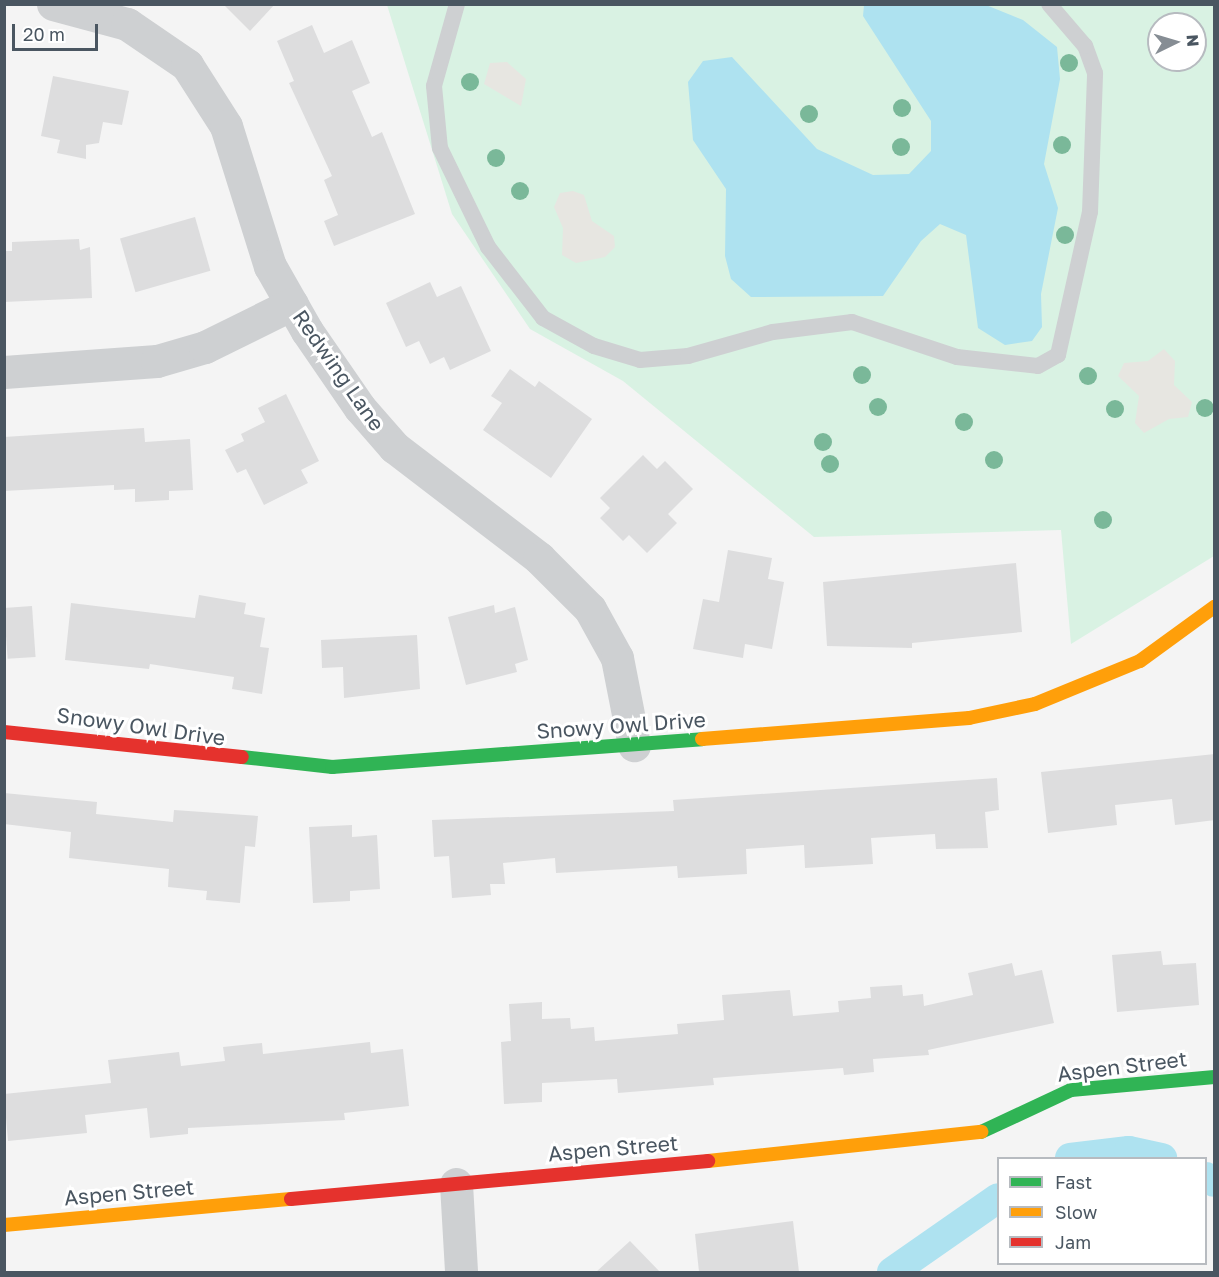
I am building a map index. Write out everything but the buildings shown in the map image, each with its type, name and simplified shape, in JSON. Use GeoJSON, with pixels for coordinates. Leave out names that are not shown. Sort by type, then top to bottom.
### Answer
{"type":"FeatureCollection","features":[{"type":"Feature","properties":{"kind":"street","name":"Redwing Lane"},"geometry":{"type":"LineString","coordinates":[[53,4],[127,24],[187,65],[226,126],[270,266],[360,408],[394,447],[539,558],[590,609],[617,658],[634,745]]}},
{"type":"Feature","properties":{"kind":"street"},"geometry":{"type":"LineString","coordinates":[[4,372],[157,362],[205,347],[292,304]]}},
{"type":"Feature","properties":{"kind":"street","name":"Snowy Owl Drive"},"geometry":{"type":"LineString","coordinates":[[4,732],[298,767],[634,745],[969,718],[1035,704],[1143,669],[1215,607]]}},
{"type":"Feature","properties":{"kind":"street","name":"Aspen Street"},"geometry":{"type":"LineString","coordinates":[[4,1225],[964,1136],[999,1126],[1071,1090],[1215,1077]]}},
{"type":"Feature","properties":{"kind":"street"},"geometry":{"type":"LineString","coordinates":[[456,1184],[461,1272]]}},
{"type":"Feature","properties":{"kind":"lane"},"geometry":{"type":"LineString","coordinates":[[457,4],[435,86],[440,148],[488,247],[543,318],[594,346],[640,360],[688,356],[773,332],[852,322],[957,357],[1038,366],[1059,355],[1090,212],[1095,73],[1085,46],[1049,4]]}},
{"type":"Feature","properties":{"kind":"green space"},"geometry":{"type":"Polygon","coordinates":[[[387,5],[1214,5],[1214,556],[1071,644],[1061,530],[814,537],[623,381],[530,329],[452,214],[387,5]]]}},
{"type":"Feature","properties":{"kind":"sand"},"geometry":{"type":"Polygon","coordinates":[[[507,62],[526,79],[521,106],[484,84],[490,63],[507,62]]]}},
{"type":"Feature","properties":{"kind":"sand"},"geometry":{"type":"Polygon","coordinates":[[[573,191],[584,195],[592,221],[614,236],[615,247],[605,257],[576,263],[562,255],[563,228],[554,207],[560,193],[573,191]]]}},
{"type":"Feature","properties":{"kind":"sand"},"geometry":{"type":"Polygon","coordinates":[[[1164,349],[1175,361],[1174,385],[1192,402],[1188,417],[1169,419],[1144,433],[1135,423],[1139,396],[1118,376],[1124,363],[1148,361],[1164,349]]]}},
{"type":"Feature","properties":{"kind":"water"},"geometry":{"type":"Polygon","coordinates":[[[864,5],[986,5],[1023,20],[1057,47],[1060,79],[1044,164],[1058,208],[1041,294],[1042,327],[1032,341],[1005,345],[978,328],[966,235],[940,224],[921,241],[883,296],[751,297],[731,279],[725,256],[726,189],[693,140],[688,82],[703,61],[732,57],[817,149],[873,175],[909,174],[931,151],[931,121],[863,16],[864,5]]]}},
{"type":"Feature","properties":{"kind":"waterway"},"geometry":{"type":"LineString","coordinates":[[1078,1157],[1129,1151],[1157,1157]]}},
{"type":"Feature","properties":{"kind":"waterway"},"geometry":{"type":"LineString","coordinates":[[1207,1178],[1214,1182]]}},
{"type":"Feature","properties":{"kind":"waterway"},"geometry":{"type":"LineString","coordinates":[[892,1272],[997,1199]]}},
{"type":"Feature","properties":{"kind":"traffic: fast"},"geometry":{"type":"LineString","coordinates":[[242,757],[332,767],[702,739]]}},
{"type":"Feature","properties":{"kind":"traffic: fast"},"geometry":{"type":"LineString","coordinates":[[981,1132],[1071,1090],[1214,1077]]}},
{"type":"Feature","properties":{"kind":"traffic: slow"},"geometry":{"type":"LineString","coordinates":[[702,739],[969,718],[1035,704],[1140,661],[1214,607]]}},
{"type":"Feature","properties":{"kind":"traffic: slow"},"geometry":{"type":"LineString","coordinates":[[708,1161],[981,1132]]}},
{"type":"Feature","properties":{"kind":"traffic: slow"},"geometry":{"type":"LineString","coordinates":[[4,1225],[291,1199]]}},
{"type":"Feature","properties":{"kind":"traffic: jam"},"geometry":{"type":"LineString","coordinates":[[4,732],[242,757]]}},
{"type":"Feature","properties":{"kind":"traffic: jam"},"geometry":{"type":"LineString","coordinates":[[291,1199],[708,1161]]}}]}
